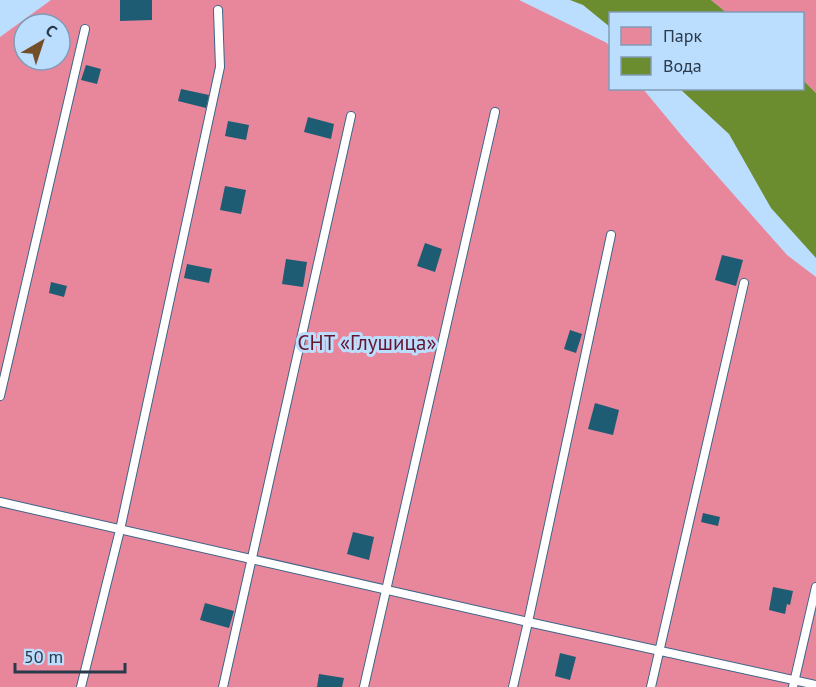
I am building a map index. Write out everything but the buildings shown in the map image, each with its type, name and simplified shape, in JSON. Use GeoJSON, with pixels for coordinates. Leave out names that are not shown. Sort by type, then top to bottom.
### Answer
{"type":"FeatureCollection","features":[{"type":"Feature","properties":{"kind":"lane"},"geometry":{"type":"LineString","coordinates":[[81,687],[120,530],[220,67],[218,10]]}},
{"type":"Feature","properties":{"kind":"lane"},"geometry":{"type":"LineString","coordinates":[[0,396],[85,29]]}},
{"type":"Feature","properties":{"kind":"lane"},"geometry":{"type":"LineString","coordinates":[[364,687],[495,112]]}},
{"type":"Feature","properties":{"kind":"lane"},"geometry":{"type":"LineString","coordinates":[[223,687],[351,116]]}},
{"type":"Feature","properties":{"kind":"lane"},"geometry":{"type":"LineString","coordinates":[[513,687],[611,235]]}},
{"type":"Feature","properties":{"kind":"lane"},"geometry":{"type":"LineString","coordinates":[[651,687],[744,283]]}},
{"type":"Feature","properties":{"kind":"lane"},"geometry":{"type":"LineString","coordinates":[[0,502],[794,683],[816,685]]}},
{"type":"Feature","properties":{"kind":"lane"},"geometry":{"type":"LineString","coordinates":[[794,683],[816,587]]}},
{"type":"Feature","properties":{"kind":"green space","name":"СНТ «Глушица»"},"geometry":{"type":"Polygon","coordinates":[[[51,0],[519,0],[607,43],[609,46],[609,90],[644,90],[787,255],[816,277],[816,687],[0,687],[0,37],[12,28],[12,72],[72,72],[72,12],[34,12],[51,0]]]}},
{"type":"Feature","properties":{"kind":"green space"},"geometry":{"type":"Polygon","coordinates":[[[711,0],[816,0],[816,93],[804,81],[804,12],[726,12],[711,0]]]}},
{"type":"Feature","properties":{"kind":"water"},"geometry":{"type":"Polygon","coordinates":[[[570,0],[711,0],[726,12],[609,12],[609,26],[583,5],[570,0]]]}},
{"type":"Feature","properties":{"kind":"water"},"geometry":{"type":"Polygon","coordinates":[[[804,81],[816,93],[816,258],[771,208],[729,134],[681,90],[804,90],[804,81]]]}}]}
